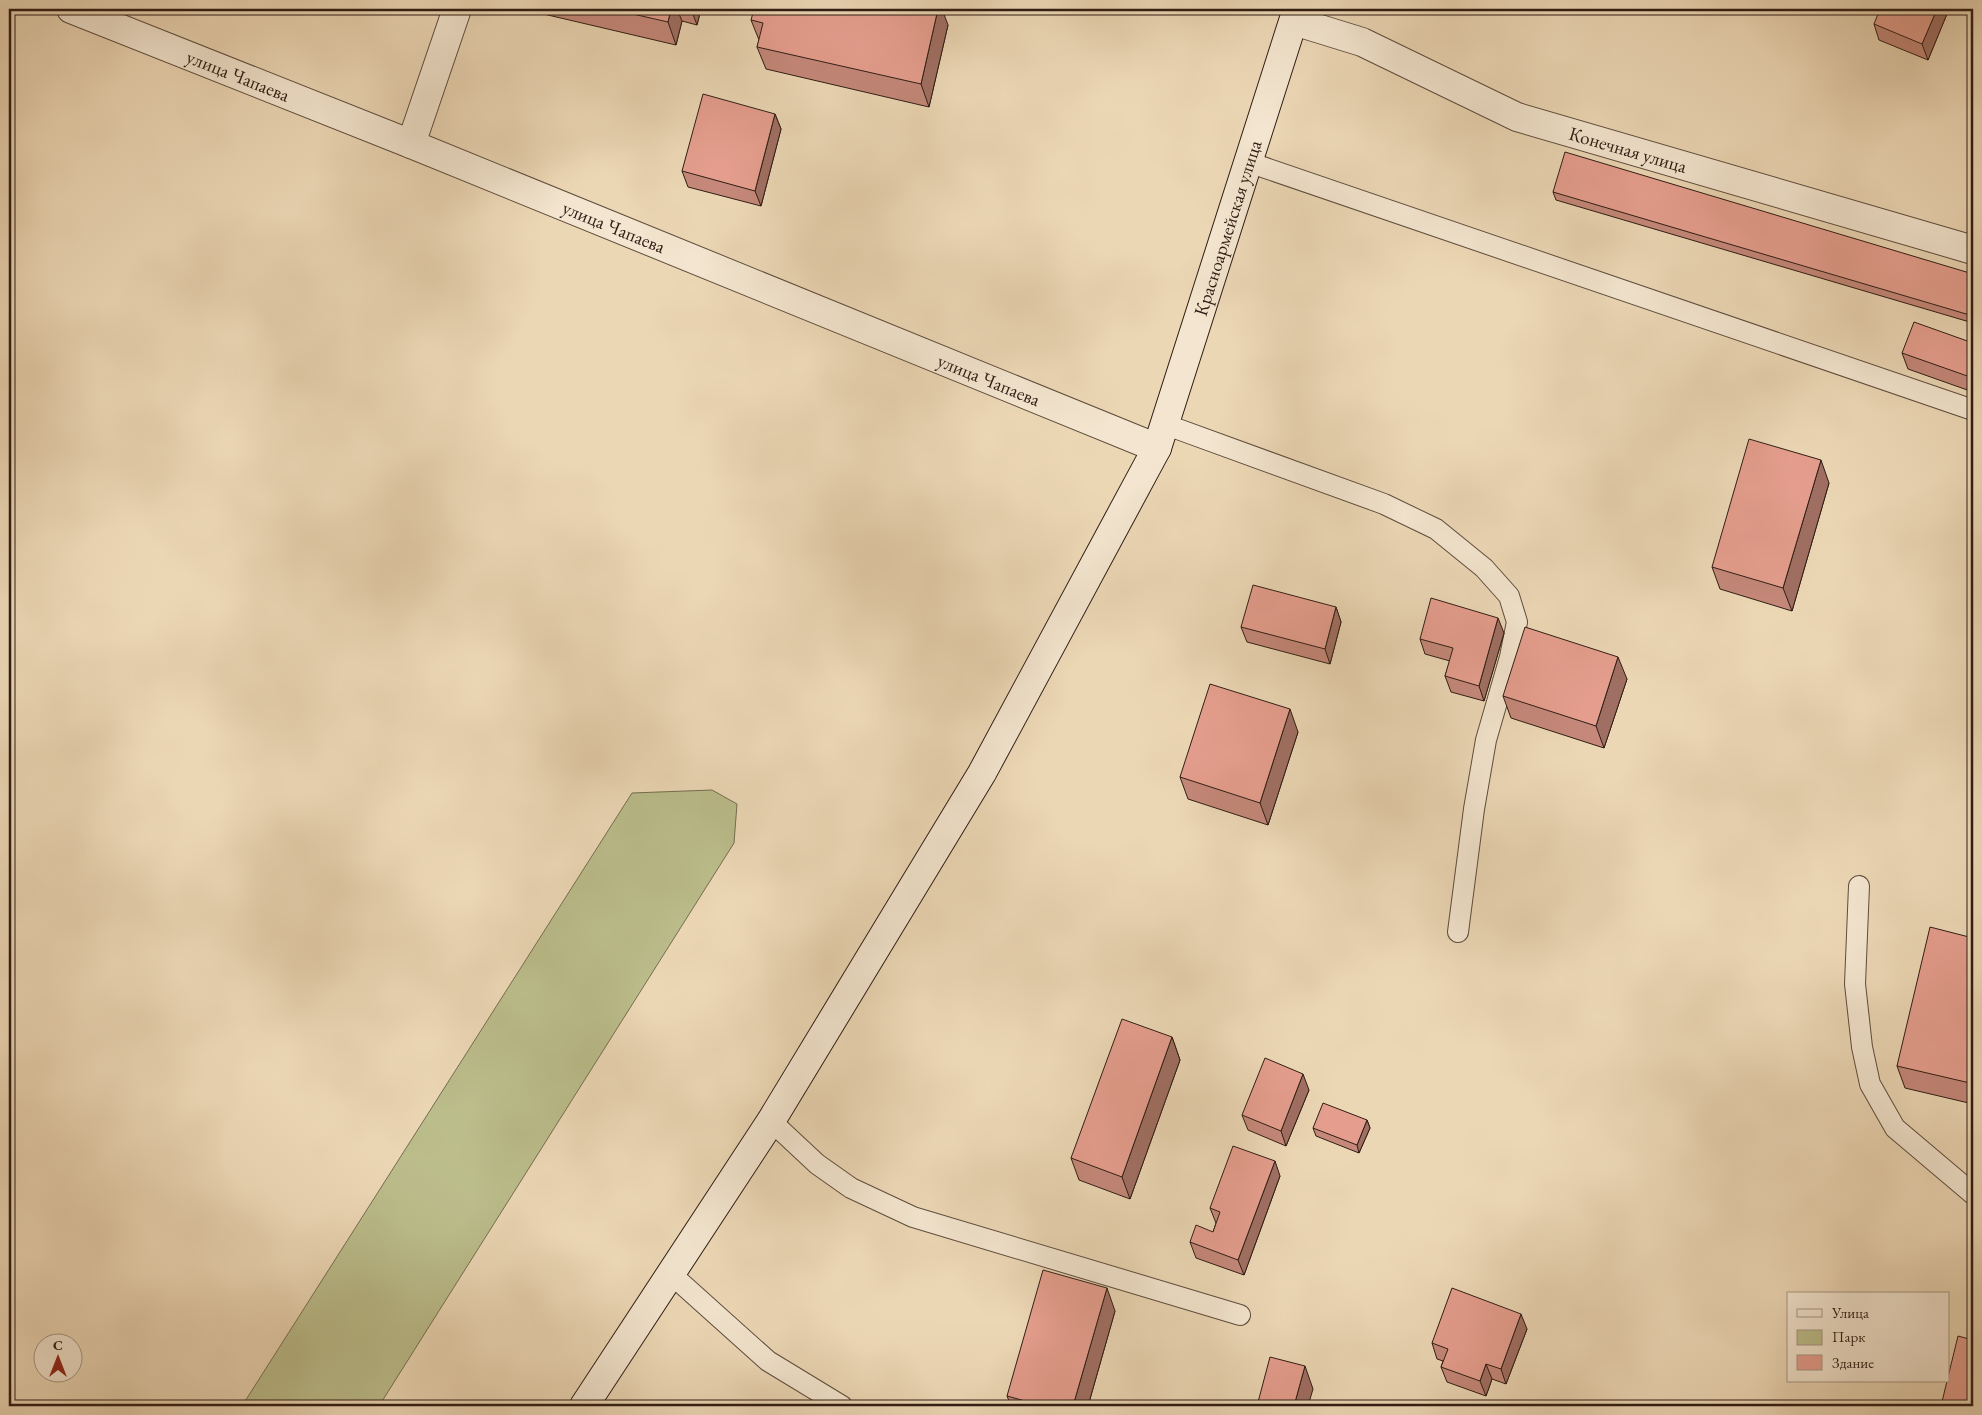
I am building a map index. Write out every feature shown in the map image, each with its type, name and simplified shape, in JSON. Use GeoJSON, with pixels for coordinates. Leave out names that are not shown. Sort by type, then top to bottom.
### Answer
{"type":"FeatureCollection","features":[{"type":"Feature","properties":{"kind":"street","name":"улица Чапаева"},"geometry":{"type":"LineString","coordinates":[[70,9],[1160,436]]}},
{"type":"Feature","properties":{"kind":"street"},"geometry":{"type":"LineString","coordinates":[[411,144],[457,9]]}},
{"type":"Feature","properties":{"kind":"street","name":"Красноармейская улица"},"geometry":{"type":"LineString","coordinates":[[584,1406],[771,1121],[982,773],[1160,436],[1295,15]]}},
{"type":"Feature","properties":{"kind":"street","name":"Конечная улица"},"geometry":{"type":"LineString","coordinates":[[1295,15],[1362,42],[1517,117],[1973,250]]}},
{"type":"Feature","properties":{"kind":"lane"},"geometry":{"type":"LineString","coordinates":[[1248,162],[1973,410]]}},
{"type":"Feature","properties":{"kind":"lane"},"geometry":{"type":"LineString","coordinates":[[1160,436],[1384,504],[1436,529],[1484,568],[1509,596],[1517,622],[1510,657],[1486,740],[1474,809],[1458,932]]}},
{"type":"Feature","properties":{"kind":"lane"},"geometry":{"type":"LineString","coordinates":[[1859,886],[1856,984],[1862,1047],[1870,1084],[1895,1128],[1973,1194]]}},
{"type":"Feature","properties":{"kind":"lane"},"geometry":{"type":"LineString","coordinates":[[771,1121],[817,1164],[851,1188],[912,1217],[1240,1315]]}},
{"type":"Feature","properties":{"kind":"lane"},"geometry":{"type":"LineString","coordinates":[[671,1274],[768,1361],[842,1406]]}},
{"type":"Feature","properties":{"kind":"green space"},"geometry":{"type":"Polygon","coordinates":[[[712,790],[737,804],[734,843],[379,1406],[242,1406],[632,793],[712,790]]]}},
{"type":"Feature","properties":{"kind":"building"},"geometry":{"type":"Polygon","coordinates":[[[611,9],[671,9],[668,22],[611,9]]]}},
{"type":"Feature","properties":{"kind":"building"},"geometry":{"type":"Polygon","coordinates":[[[754,9],[938,9],[921,84],[757,47],[763,23],[751,20],[754,9]]]}},
{"type":"Feature","properties":{"kind":"building"},"geometry":{"type":"Polygon","coordinates":[[[1880,9],[1937,9],[1922,44],[1874,24],[1880,9]]]}},
{"type":"Feature","properties":{"kind":"building"},"geometry":{"type":"Polygon","coordinates":[[[703,94],[775,114],[755,191],[682,171],[703,94]]]}},
{"type":"Feature","properties":{"kind":"building"},"geometry":{"type":"Polygon","coordinates":[[[1565,152],[1973,274],[1973,316],[1553,192],[1565,152]]]}},
{"type":"Feature","properties":{"kind":"building"},"geometry":{"type":"Polygon","coordinates":[[[1914,322],[1973,343],[1973,378],[1902,353],[1914,322]]]}},
{"type":"Feature","properties":{"kind":"building"},"geometry":{"type":"Polygon","coordinates":[[[1749,439],[1821,460],[1783,588],[1712,567],[1749,439]]]}},
{"type":"Feature","properties":{"kind":"building"},"geometry":{"type":"Polygon","coordinates":[[[1253,585],[1336,607],[1325,649],[1241,627],[1253,585]]]}},
{"type":"Feature","properties":{"kind":"building"},"geometry":{"type":"Polygon","coordinates":[[[1431,598],[1498,618],[1479,686],[1445,676],[1453,648],[1420,639],[1431,598]]]}},
{"type":"Feature","properties":{"kind":"building"},"geometry":{"type":"Polygon","coordinates":[[[1525,627],[1618,657],[1596,726],[1503,696],[1525,627]]]}},
{"type":"Feature","properties":{"kind":"building"},"geometry":{"type":"Polygon","coordinates":[[[1210,684],[1290,709],[1260,803],[1180,777],[1210,684]]]}},
{"type":"Feature","properties":{"kind":"building"},"geometry":{"type":"Polygon","coordinates":[[[1930,927],[1973,938],[1973,1068],[1970,1083],[1897,1066],[1930,927]]]}},
{"type":"Feature","properties":{"kind":"building"},"geometry":{"type":"Polygon","coordinates":[[[1122,1019],[1172,1037],[1122,1177],[1071,1158],[1122,1019]]]}},
{"type":"Feature","properties":{"kind":"building"},"geometry":{"type":"Polygon","coordinates":[[[1265,1058],[1303,1074],[1281,1131],[1242,1115],[1265,1058]]]}},
{"type":"Feature","properties":{"kind":"building"},"geometry":{"type":"Polygon","coordinates":[[[1323,1103],[1367,1120],[1357,1145],[1313,1128],[1323,1103]]]}},
{"type":"Feature","properties":{"kind":"building"},"geometry":{"type":"Polygon","coordinates":[[[1233,1146],[1275,1161],[1238,1260],[1190,1242],[1196,1225],[1213,1232],[1220,1212],[1210,1208],[1233,1146]]]}},
{"type":"Feature","properties":{"kind":"building"},"geometry":{"type":"Polygon","coordinates":[[[1043,1270],[1107,1288],[1073,1406],[1043,1406],[1007,1396],[1043,1270]]]}},
{"type":"Feature","properties":{"kind":"building"},"geometry":{"type":"Polygon","coordinates":[[[1452,1288],[1521,1314],[1501,1369],[1486,1364],[1480,1381],[1441,1367],[1448,1349],[1432,1343],[1452,1288]]]}},
{"type":"Feature","properties":{"kind":"building"},"geometry":{"type":"Polygon","coordinates":[[[1958,1336],[1973,1340],[1973,1406],[1941,1406],[1947,1382],[1950,1382],[1950,1369],[1958,1336]]]}},
{"type":"Feature","properties":{"kind":"building"},"geometry":{"type":"Polygon","coordinates":[[[1270,1357],[1305,1366],[1294,1406],[1257,1406],[1270,1357]]]}}]}
